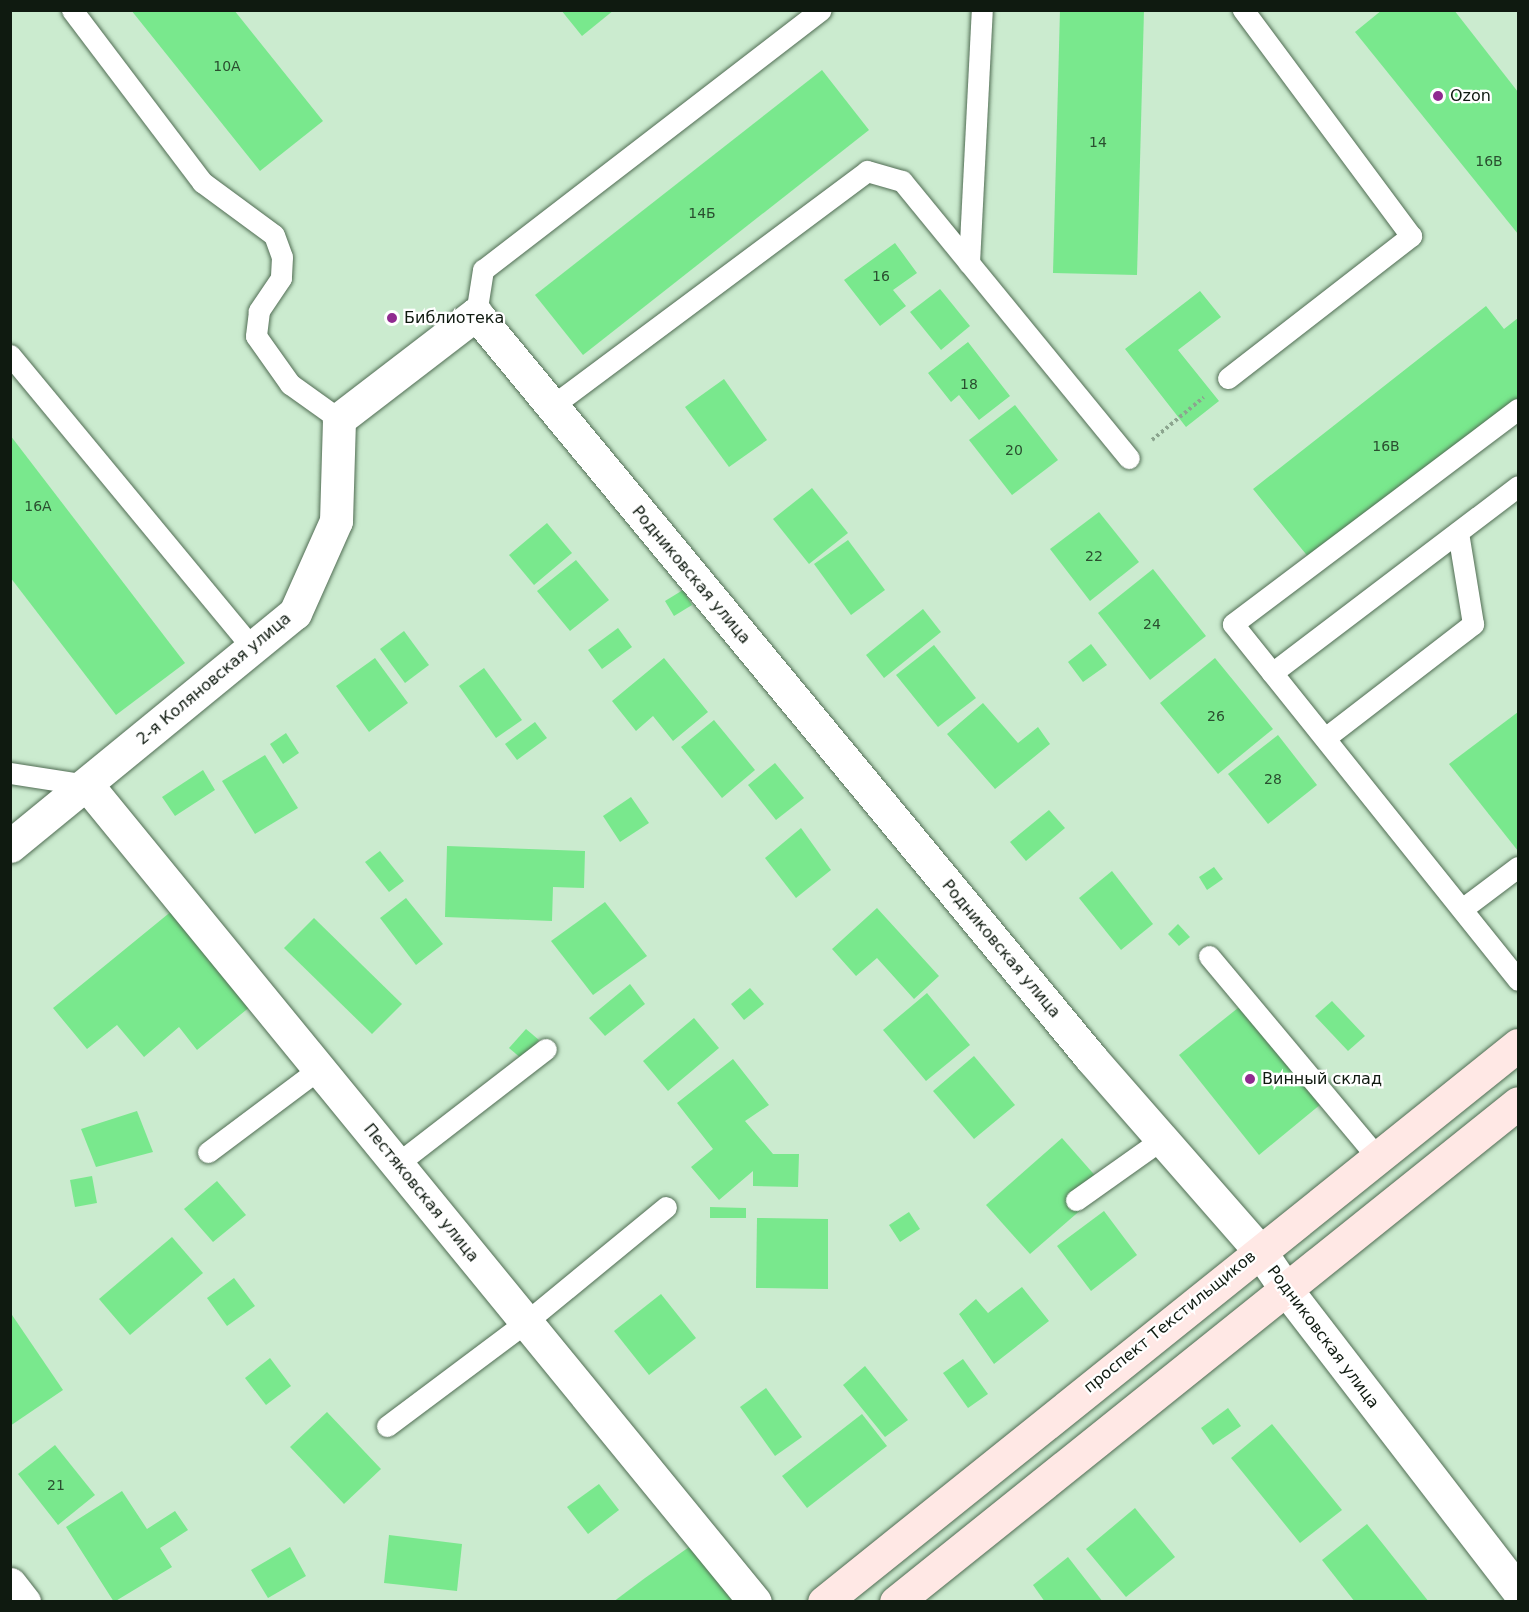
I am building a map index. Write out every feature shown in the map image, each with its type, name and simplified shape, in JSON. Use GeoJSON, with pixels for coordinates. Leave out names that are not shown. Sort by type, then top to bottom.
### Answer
{"type":"FeatureCollection","features":[{"type":"Feature","properties":{"kind":"main road","name":"проспект Текстильщиков"},"geometry":{"type":"LineString","coordinates":[[824,1602],[1376,1156],[1518,1045]]}},
{"type":"Feature","properties":{"kind":"main road"},"geometry":{"type":"LineString","coordinates":[[896,1602],[1518,1103]]}},
{"type":"Feature","properties":{"kind":"street"},"geometry":{"type":"LineString","coordinates":[[339,419],[476,314]]}},
{"type":"Feature","properties":{"kind":"street","name":"Родниковская улица"},"geometry":{"type":"LineString","coordinates":[[476,314],[1162,1139],[1259,1250],[1285,1288],[1518,1591]]}},
{"type":"Feature","properties":{"kind":"street","name":"2-я Коляновская улица"},"geometry":{"type":"LineString","coordinates":[[10,846],[295,613],[336,521],[339,419]]}},
{"type":"Feature","properties":{"kind":"street","name":"Пестяковская улица"},"geometry":{"type":"LineString","coordinates":[[87,785],[755,1602]]}},
{"type":"Feature","properties":{"kind":"street"},"geometry":{"type":"LineString","coordinates":[[10,1584],[24,1602]]}},
{"type":"Feature","properties":{"kind":"lane"},"geometry":{"type":"LineString","coordinates":[[72,10],[202,182],[274,235],[282,257],[281,278],[259,311],[256,336],[290,384],[339,419]]}},
{"type":"Feature","properties":{"kind":"lane"},"geometry":{"type":"LineString","coordinates":[[476,314],[483,270],[821,10]]}},
{"type":"Feature","properties":{"kind":"lane"},"geometry":{"type":"LineString","coordinates":[[969,262],[982,10]]}},
{"type":"Feature","properties":{"kind":"lane"},"geometry":{"type":"LineString","coordinates":[[1228,378],[1411,236],[1243,10]]}},
{"type":"Feature","properties":{"kind":"lane"},"geometry":{"type":"LineString","coordinates":[[552,406],[867,171],[902,181],[1129,458]]}},
{"type":"Feature","properties":{"kind":"lane"},"geometry":{"type":"LineString","coordinates":[[10,355],[252,648]]}},
{"type":"Feature","properties":{"kind":"lane"},"geometry":{"type":"LineString","coordinates":[[1518,409],[1233,624],[1518,980]]}},
{"type":"Feature","properties":{"kind":"lane"},"geometry":{"type":"LineString","coordinates":[[1272,673],[1518,486]]}},
{"type":"Feature","properties":{"kind":"lane"},"geometry":{"type":"LineString","coordinates":[[1325,738],[1473,624],[1458,532]]}},
{"type":"Feature","properties":{"kind":"lane"},"geometry":{"type":"LineString","coordinates":[[10,773],[87,785]]}},
{"type":"Feature","properties":{"kind":"lane"},"geometry":{"type":"LineString","coordinates":[[1462,909],[1518,867]]}},
{"type":"Feature","properties":{"kind":"lane"},"geometry":{"type":"LineString","coordinates":[[1209,956],[1376,1156]]}},
{"type":"Feature","properties":{"kind":"lane"},"geometry":{"type":"LineString","coordinates":[[398,1164],[546,1049]]}},
{"type":"Feature","properties":{"kind":"lane"},"geometry":{"type":"LineString","coordinates":[[208,1152],[320,1069]]}},
{"type":"Feature","properties":{"kind":"lane"},"geometry":{"type":"LineString","coordinates":[[1076,1200],[1162,1139]]}},
{"type":"Feature","properties":{"kind":"lane"},"geometry":{"type":"LineString","coordinates":[[387,1426],[526,1322],[666,1207]]}},
{"type":"Feature","properties":{"kind":"path"},"geometry":{"type":"LineString","coordinates":[[1129,458],[1228,378]]}},
{"type":"Feature","properties":{"kind":"building"},"geometry":{"type":"Polygon","coordinates":[[[131,10],[234,10],[323,121],[260,171],[131,10]]]}},
{"type":"Feature","properties":{"kind":"building"},"geometry":{"type":"Polygon","coordinates":[[[561,10],[614,10],[582,36],[561,10]]]}},
{"type":"Feature","properties":{"kind":"building"},"geometry":{"type":"Polygon","coordinates":[[[1060,10],[1144,10],[1137,275],[1053,273],[1060,10]]]}},
{"type":"Feature","properties":{"kind":"building"},"geometry":{"type":"Polygon","coordinates":[[[1382,10],[1454,10],[1518,92],[1518,234],[1355,32],[1382,10]]]}},
{"type":"Feature","properties":{"kind":"building"},"geometry":{"type":"Polygon","coordinates":[[[822,70],[869,130],[583,355],[535,295],[822,70]]]}},
{"type":"Feature","properties":{"kind":"building"},"geometry":{"type":"Polygon","coordinates":[[[895,243],[917,273],[893,290],[906,306],[880,326],[844,280],[895,243]]]}},
{"type":"Feature","properties":{"kind":"building"},"geometry":{"type":"Polygon","coordinates":[[[940,289],[970,326],[941,350],[910,312],[940,289]]]}},
{"type":"Feature","properties":{"kind":"building"},"geometry":{"type":"Polygon","coordinates":[[[1200,291],[1221,317],[1178,350],[1219,401],[1186,427],[1125,349],[1200,291]]]}},
{"type":"Feature","properties":{"kind":"building"},"geometry":{"type":"Polygon","coordinates":[[[1486,306],[1504,329],[1518,318],[1518,403],[1314,564],[1253,489],[1486,306]]]}},
{"type":"Feature","properties":{"kind":"building"},"geometry":{"type":"Polygon","coordinates":[[[968,342],[1010,396],[979,420],[959,395],[951,402],[928,373],[968,342]]]}},
{"type":"Feature","properties":{"kind":"building"},"geometry":{"type":"Polygon","coordinates":[[[724,379],[767,440],[729,467],[685,407],[724,379]]]}},
{"type":"Feature","properties":{"kind":"building"},"geometry":{"type":"Polygon","coordinates":[[[1015,405],[1058,460],[1012,495],[969,440],[1015,405]]]}},
{"type":"Feature","properties":{"kind":"building"},"geometry":{"type":"Polygon","coordinates":[[[10,435],[185,663],[116,715],[10,577],[10,435]]]}},
{"type":"Feature","properties":{"kind":"building"},"geometry":{"type":"Polygon","coordinates":[[[812,488],[848,533],[809,564],[773,519],[812,488]]]}},
{"type":"Feature","properties":{"kind":"building"},"geometry":{"type":"Polygon","coordinates":[[[1099,512],[1139,562],[1090,601],[1050,549],[1099,512]]]}},
{"type":"Feature","properties":{"kind":"building"},"geometry":{"type":"Polygon","coordinates":[[[547,523],[572,553],[534,585],[509,555],[547,523]]]}},
{"type":"Feature","properties":{"kind":"building"},"geometry":{"type":"Polygon","coordinates":[[[848,540],[885,590],[851,615],[814,564],[848,540]]]}},
{"type":"Feature","properties":{"kind":"building"},"geometry":{"type":"Polygon","coordinates":[[[576,560],[609,600],[570,631],[537,591],[576,560]]]}},
{"type":"Feature","properties":{"kind":"building"},"geometry":{"type":"Polygon","coordinates":[[[1153,569],[1206,636],[1150,680],[1098,613],[1153,569]]]}},
{"type":"Feature","properties":{"kind":"building"},"geometry":{"type":"Polygon","coordinates":[[[683,590],[692,605],[674,616],[665,601],[683,590]]]}},
{"type":"Feature","properties":{"kind":"building"},"geometry":{"type":"Polygon","coordinates":[[[923,609],[941,632],[884,678],[866,655],[923,609]]]}},
{"type":"Feature","properties":{"kind":"building"},"geometry":{"type":"Polygon","coordinates":[[[618,628],[632,647],[602,669],[588,650],[618,628]]]}},
{"type":"Feature","properties":{"kind":"building"},"geometry":{"type":"Polygon","coordinates":[[[404,631],[429,665],[405,683],[380,649],[404,631]]]}},
{"type":"Feature","properties":{"kind":"building"},"geometry":{"type":"Polygon","coordinates":[[[1091,644],[1107,665],[1083,682],[1068,662],[1091,644]]]}},
{"type":"Feature","properties":{"kind":"building"},"geometry":{"type":"Polygon","coordinates":[[[934,645],[976,698],[938,727],[896,675],[934,645]]]}},
{"type":"Feature","properties":{"kind":"building"},"geometry":{"type":"Polygon","coordinates":[[[375,658],[408,703],[369,732],[336,686],[375,658]]]}},
{"type":"Feature","properties":{"kind":"building"},"geometry":{"type":"Polygon","coordinates":[[[664,658],[708,712],[673,741],[653,716],[636,731],[612,701],[664,658]]]}},
{"type":"Feature","properties":{"kind":"building"},"geometry":{"type":"Polygon","coordinates":[[[1215,658],[1273,729],[1218,774],[1160,703],[1215,658]]]}},
{"type":"Feature","properties":{"kind":"building"},"geometry":{"type":"Polygon","coordinates":[[[484,668],[522,720],[496,738],[459,686],[484,668]]]}},
{"type":"Feature","properties":{"kind":"building"},"geometry":{"type":"Polygon","coordinates":[[[983,703],[1018,743],[1038,727],[1050,744],[995,789],[947,734],[983,703]]]}},
{"type":"Feature","properties":{"kind":"building"},"geometry":{"type":"Polygon","coordinates":[[[1518,712],[1518,851],[1449,764],[1518,712]]]}},
{"type":"Feature","properties":{"kind":"building"},"geometry":{"type":"Polygon","coordinates":[[[714,720],[755,770],[722,798],[681,747],[714,720]]]}},
{"type":"Feature","properties":{"kind":"building"},"geometry":{"type":"Polygon","coordinates":[[[535,722],[547,738],[517,760],[505,744],[535,722]]]}},
{"type":"Feature","properties":{"kind":"building"},"geometry":{"type":"Polygon","coordinates":[[[286,733],[299,753],[283,764],[270,744],[286,733]]]}},
{"type":"Feature","properties":{"kind":"building"},"geometry":{"type":"Polygon","coordinates":[[[1278,735],[1317,785],[1268,824],[1228,774],[1278,735]]]}},
{"type":"Feature","properties":{"kind":"building"},"geometry":{"type":"Polygon","coordinates":[[[265,755],[298,808],[255,834],[222,781],[265,755]]]}},
{"type":"Feature","properties":{"kind":"building"},"geometry":{"type":"Polygon","coordinates":[[[775,763],[804,798],[776,820],[748,785],[775,763]]]}},
{"type":"Feature","properties":{"kind":"building"},"geometry":{"type":"Polygon","coordinates":[[[203,770],[215,790],[175,816],[162,797],[203,770]]]}},
{"type":"Feature","properties":{"kind":"building"},"geometry":{"type":"Polygon","coordinates":[[[631,797],[649,823],[620,842],[603,816],[631,797]]]}},
{"type":"Feature","properties":{"kind":"building"},"geometry":{"type":"Polygon","coordinates":[[[1049,810],[1065,828],[1026,861],[1010,842],[1049,810]]]}},
{"type":"Feature","properties":{"kind":"building"},"geometry":{"type":"Polygon","coordinates":[[[801,828],[831,870],[796,898],[765,858],[801,828]]]}},
{"type":"Feature","properties":{"kind":"building"},"geometry":{"type":"Polygon","coordinates":[[[447,846],[585,851],[584,888],[553,887],[552,921],[445,917],[447,846]]]}},
{"type":"Feature","properties":{"kind":"building"},"geometry":{"type":"Polygon","coordinates":[[[380,851],[404,881],[389,892],[365,862],[380,851]]]}},
{"type":"Feature","properties":{"kind":"building"},"geometry":{"type":"Polygon","coordinates":[[[1214,867],[1223,879],[1207,890],[1199,877],[1214,867]]]}},
{"type":"Feature","properties":{"kind":"building"},"geometry":{"type":"Polygon","coordinates":[[[1112,871],[1153,924],[1121,950],[1079,898],[1112,871]]]}},
{"type":"Feature","properties":{"kind":"building"},"geometry":{"type":"Polygon","coordinates":[[[406,898],[443,944],[416,965],[380,918],[406,898]]]}},
{"type":"Feature","properties":{"kind":"building"},"geometry":{"type":"Polygon","coordinates":[[[605,902],[647,956],[593,995],[551,941],[605,902]]]}},
{"type":"Feature","properties":{"kind":"building"},"geometry":{"type":"Polygon","coordinates":[[[877,908],[939,976],[914,999],[877,958],[856,976],[832,949],[877,908]]]}},
{"type":"Feature","properties":{"kind":"building"},"geometry":{"type":"Polygon","coordinates":[[[173,910],[251,1006],[197,1050],[179,1027],[144,1057],[117,1025],[87,1049],[53,1008],[173,910]]]}},
{"type":"Feature","properties":{"kind":"building"},"geometry":{"type":"Polygon","coordinates":[[[314,918],[402,1004],[372,1034],[284,948],[314,918]]]}},
{"type":"Feature","properties":{"kind":"building"},"geometry":{"type":"Polygon","coordinates":[[[1178,924],[1190,937],[1179,946],[1168,934],[1178,924]]]}},
{"type":"Feature","properties":{"kind":"building"},"geometry":{"type":"Polygon","coordinates":[[[630,984],[645,1004],[605,1036],[589,1018],[630,984]]]}},
{"type":"Feature","properties":{"kind":"building"},"geometry":{"type":"Polygon","coordinates":[[[750,988],[764,1004],[744,1020],[731,1004],[750,988]]]}},
{"type":"Feature","properties":{"kind":"building"},"geometry":{"type":"Polygon","coordinates":[[[927,993],[970,1045],[926,1081],[883,1030],[927,993]]]}},
{"type":"Feature","properties":{"kind":"building"},"geometry":{"type":"Polygon","coordinates":[[[1332,1001],[1365,1036],[1348,1051],[1315,1016],[1332,1001]]]}},
{"type":"Feature","properties":{"kind":"building","name":"Винный склад"},"geometry":{"type":"Polygon","coordinates":[[[1243,1004],[1321,1104],[1259,1155],[1179,1055],[1243,1004]]]}},
{"type":"Feature","properties":{"kind":"building"},"geometry":{"type":"Polygon","coordinates":[[[694,1018],[719,1048],[668,1091],[643,1061],[694,1018]]]}},
{"type":"Feature","properties":{"kind":"building"},"geometry":{"type":"Polygon","coordinates":[[[526,1029],[539,1040],[522,1059],[509,1048],[526,1029]]]}},
{"type":"Feature","properties":{"kind":"building"},"geometry":{"type":"Polygon","coordinates":[[[974,1056],[1015,1105],[974,1139],[933,1091],[974,1056]]]}},
{"type":"Feature","properties":{"kind":"building"},"geometry":{"type":"Polygon","coordinates":[[[733,1059],[769,1105],[745,1121],[773,1154],[799,1154],[798,1187],[753,1186],[753,1171],[719,1200],[691,1167],[713,1149],[677,1103],[733,1059]]]}},
{"type":"Feature","properties":{"kind":"building"},"geometry":{"type":"Polygon","coordinates":[[[137,1111],[153,1152],[96,1167],[81,1129],[137,1111]]]}},
{"type":"Feature","properties":{"kind":"building"},"geometry":{"type":"Polygon","coordinates":[[[1062,1138],[1106,1188],[1030,1254],[986,1205],[1062,1138]]]}},
{"type":"Feature","properties":{"kind":"building"},"geometry":{"type":"Polygon","coordinates":[[[92,1176],[97,1203],[75,1207],[70,1180],[92,1176]]]}},
{"type":"Feature","properties":{"kind":"building"},"geometry":{"type":"Polygon","coordinates":[[[217,1181],[246,1215],[213,1242],[184,1209],[217,1181]]]}},
{"type":"Feature","properties":{"kind":"building"},"geometry":{"type":"Polygon","coordinates":[[[710,1207],[746,1208],[746,1218],[710,1218],[710,1207]]]}},
{"type":"Feature","properties":{"kind":"building"},"geometry":{"type":"Polygon","coordinates":[[[1104,1211],[1137,1255],[1091,1291],[1057,1246],[1104,1211]]]}},
{"type":"Feature","properties":{"kind":"building"},"geometry":{"type":"Polygon","coordinates":[[[909,1212],[920,1229],[900,1242],[889,1225],[909,1212]]]}},
{"type":"Feature","properties":{"kind":"building"},"geometry":{"type":"Polygon","coordinates":[[[757,1218],[828,1219],[828,1289],[756,1288],[757,1218]]]}},
{"type":"Feature","properties":{"kind":"building"},"geometry":{"type":"Polygon","coordinates":[[[172,1237],[203,1273],[130,1335],[99,1299],[172,1237]]]}},
{"type":"Feature","properties":{"kind":"building"},"geometry":{"type":"Polygon","coordinates":[[[234,1278],[255,1306],[227,1326],[207,1298],[234,1278]]]}},
{"type":"Feature","properties":{"kind":"building"},"geometry":{"type":"Polygon","coordinates":[[[1022,1287],[1049,1321],[994,1364],[959,1314],[976,1299],[988,1313],[1022,1287]]]}},
{"type":"Feature","properties":{"kind":"building"},"geometry":{"type":"Polygon","coordinates":[[[661,1294],[696,1338],[649,1375],[614,1331],[661,1294]]]}},
{"type":"Feature","properties":{"kind":"building"},"geometry":{"type":"Polygon","coordinates":[[[10,1312],[63,1390],[10,1426],[10,1312]]]}},
{"type":"Feature","properties":{"kind":"building"},"geometry":{"type":"Polygon","coordinates":[[[270,1358],[291,1386],[266,1405],[245,1378],[270,1358]]]}},
{"type":"Feature","properties":{"kind":"building"},"geometry":{"type":"Polygon","coordinates":[[[963,1359],[988,1394],[968,1408],[943,1373],[963,1359]]]}},
{"type":"Feature","properties":{"kind":"building"},"geometry":{"type":"Polygon","coordinates":[[[865,1366],[908,1420],[885,1437],[843,1385],[865,1366]]]}},
{"type":"Feature","properties":{"kind":"building"},"geometry":{"type":"Polygon","coordinates":[[[766,1388],[802,1437],[775,1456],[740,1407],[766,1388]]]}},
{"type":"Feature","properties":{"kind":"building"},"geometry":{"type":"Polygon","coordinates":[[[1228,1408],[1241,1426],[1213,1445],[1201,1428],[1228,1408]]]}},
{"type":"Feature","properties":{"kind":"building"},"geometry":{"type":"Polygon","coordinates":[[[327,1412],[381,1469],[344,1504],[290,1447],[327,1412]]]}},
{"type":"Feature","properties":{"kind":"building"},"geometry":{"type":"Polygon","coordinates":[[[862,1414],[887,1446],[807,1508],[782,1476],[862,1414]]]}},
{"type":"Feature","properties":{"kind":"building"},"geometry":{"type":"Polygon","coordinates":[[[1272,1424],[1342,1510],[1300,1543],[1231,1458],[1272,1424]]]}},
{"type":"Feature","properties":{"kind":"building"},"geometry":{"type":"Polygon","coordinates":[[[55,1445],[95,1495],[58,1525],[18,1474],[55,1445]]]}},
{"type":"Feature","properties":{"kind":"building"},"geometry":{"type":"Polygon","coordinates":[[[599,1484],[619,1510],[588,1534],[567,1507],[599,1484]]]}},
{"type":"Feature","properties":{"kind":"building"},"geometry":{"type":"Polygon","coordinates":[[[122,1491],[147,1529],[175,1511],[188,1530],[160,1548],[172,1567],[114,1602],[66,1527],[122,1491]]]}},
{"type":"Feature","properties":{"kind":"building"},"geometry":{"type":"Polygon","coordinates":[[[1135,1508],[1175,1557],[1126,1597],[1086,1549],[1135,1508]]]}},
{"type":"Feature","properties":{"kind":"building"},"geometry":{"type":"Polygon","coordinates":[[[1367,1524],[1429,1602],[1355,1602],[1322,1560],[1367,1524]]]}},
{"type":"Feature","properties":{"kind":"building"},"geometry":{"type":"Polygon","coordinates":[[[389,1535],[462,1544],[457,1591],[384,1583],[389,1535]]]}},
{"type":"Feature","properties":{"kind":"building"},"geometry":{"type":"Polygon","coordinates":[[[692,1545],[733,1602],[613,1602],[645,1578],[692,1545]]]}},
{"type":"Feature","properties":{"kind":"building"},"geometry":{"type":"Polygon","coordinates":[[[290,1547],[306,1576],[268,1598],[251,1570],[290,1547]]]}},
{"type":"Feature","properties":{"kind":"building"},"geometry":{"type":"Polygon","coordinates":[[[1068,1557],[1103,1602],[1045,1602],[1033,1585],[1068,1557]]]}},
{"type":"Feature","properties":{"kind":"place","name":"Ozon"},"geometry":{"type":"Point","coordinates":[1438,96]}},
{"type":"Feature","properties":{"kind":"place","name":"Библиотека"},"geometry":{"type":"Point","coordinates":[392,318]}},
{"type":"Feature","properties":{"kind":"place","name":"Винный склад"},"geometry":{"type":"Point","coordinates":[1250,1079]}}]}
